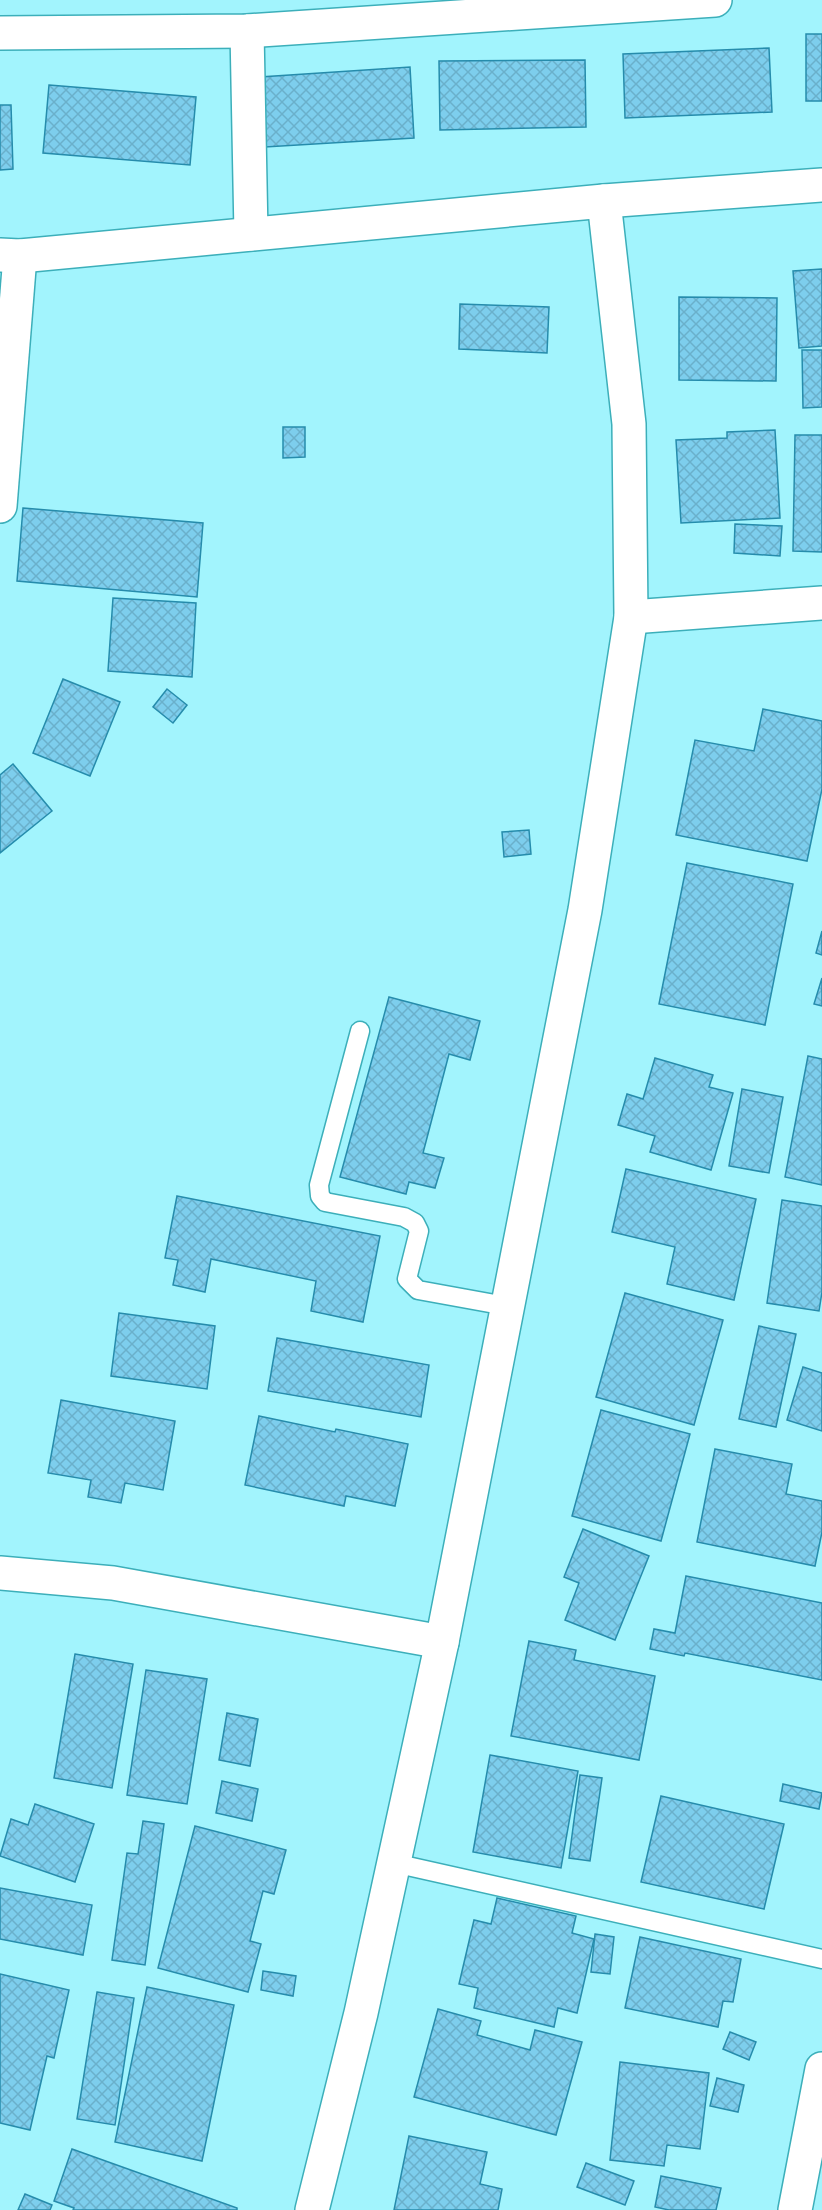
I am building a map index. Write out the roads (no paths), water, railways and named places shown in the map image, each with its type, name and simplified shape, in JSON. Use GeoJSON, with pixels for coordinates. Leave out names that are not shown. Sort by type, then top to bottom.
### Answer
{"type":"FeatureCollection","features":[{"type":"Feature","properties":{"kind":"street"},"geometry":{"type":"LineString","coordinates":[[0,33],[247,31],[715,0]]}},
{"type":"Feature","properties":{"kind":"street"},"geometry":{"type":"LineString","coordinates":[[247,31],[251,234]]}},
{"type":"Feature","properties":{"kind":"street"},"geometry":{"type":"LineString","coordinates":[[0,506],[10,256],[604,201],[822,185]]}},
{"type":"Feature","properties":{"kind":"street"},"geometry":{"type":"LineString","coordinates":[[312,2210],[361,2013],[442,1642],[585,910],[631,617],[629,424],[604,201]]}},
{"type":"Feature","properties":{"kind":"street"},"geometry":{"type":"LineString","coordinates":[[631,617],[822,603]]}},
{"type":"Feature","properties":{"kind":"street"},"geometry":{"type":"LineString","coordinates":[[0,1574],[112,1583],[442,1642]]}},
{"type":"Feature","properties":{"kind":"street"},"geometry":{"type":"LineString","coordinates":[[795,2210],[822,2069]]}},
{"type":"Feature","properties":{"kind":"lane"},"geometry":{"type":"LineString","coordinates":[[360,1031],[319,1185],[320,1196],[325,1202],[404,1217],[415,1223],[419,1231],[407,1279],[418,1290],[507,1306]]}},
{"type":"Feature","properties":{"kind":"lane"},"geometry":{"type":"LineString","coordinates":[[394,1863],[822,1959]]}}]}
